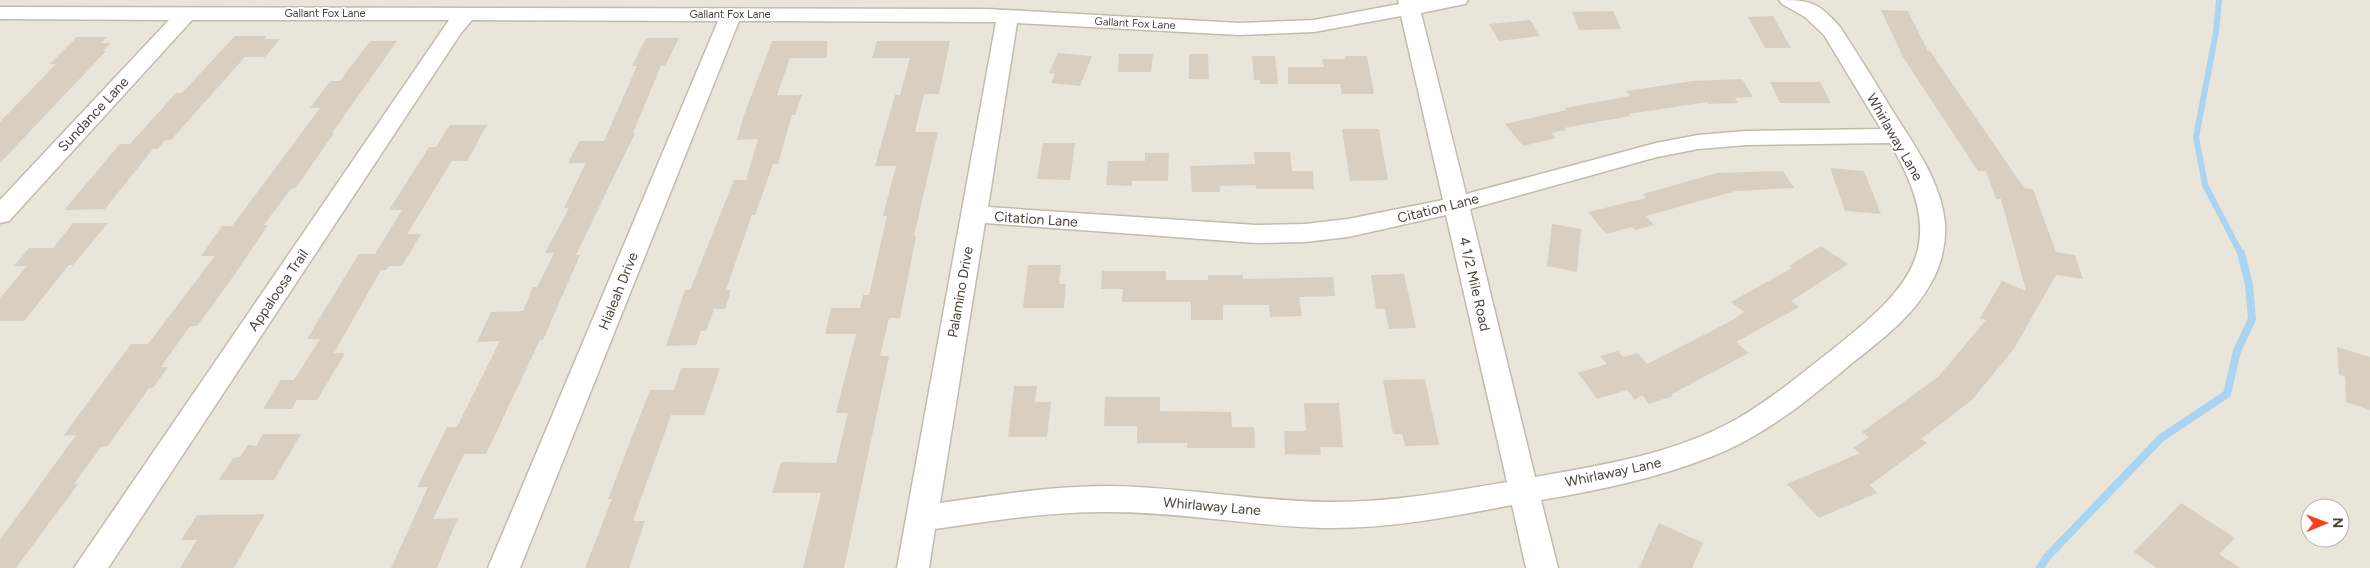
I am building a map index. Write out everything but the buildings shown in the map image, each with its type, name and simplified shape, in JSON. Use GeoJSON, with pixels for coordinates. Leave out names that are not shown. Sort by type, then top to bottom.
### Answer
{"type":"FeatureCollection","features":[{"type":"Feature","properties":{"kind":"street","name":"Gallant Fox Lane"},"geometry":{"type":"LineString","coordinates":[[0,13],[187,13],[328,7],[467,13],[1008,16],[1238,30],[1314,26],[1409,4],[1458,0]]}},
{"type":"Feature","properties":{"kind":"street","name":"Whirlaway Lane"},"geometry":{"type":"LineString","coordinates":[[921,518],[1050,501],[1109,499],[1324,515],[1378,514],[1523,491],[1630,470],[1678,458],[1729,437],[1771,413],[1886,322],[1906,302],[1923,275],[1932,240],[1928,197],[1917,170],[1832,32],[1816,15],[1793,1]]}},
{"type":"Feature","properties":{"kind":"street","name":"4 1/2 Mile Road"},"geometry":{"type":"LineString","coordinates":[[1409,4],[1542,568]]}},
{"type":"Feature","properties":{"kind":"street","name":"Sundance Lane"},"geometry":{"type":"LineString","coordinates":[[0,215],[187,13]]}},
{"type":"Feature","properties":{"kind":"street","name":"Appaloosa Trail"},"geometry":{"type":"LineString","coordinates":[[90,568],[442,46],[467,13]]}},
{"type":"Feature","properties":{"kind":"street","name":"Hialeah Drive"},"geometry":{"type":"LineString","coordinates":[[504,568],[731,14]]}},
{"type":"Feature","properties":{"kind":"street","name":"Palamino Drive"},"geometry":{"type":"LineString","coordinates":[[913,568],[1008,16]]}},
{"type":"Feature","properties":{"kind":"street","name":"Citation Lane"},"geometry":{"type":"LineString","coordinates":[[974,214],[1246,234],[1275,234],[1348,228],[1456,205],[1656,150],[1698,142],[1746,138],[1897,136]]}},
{"type":"Feature","properties":{"kind":"shaded area"},"geometry":{"type":"Polygon","coordinates":[[[0,0],[2370,0],[2370,568],[0,568],[0,0]]]}},
{"type":"Feature","properties":{"kind":"waterway"},"geometry":{"type":"LineString","coordinates":[[2219,0],[2216,32],[2196,137],[2205,185],[2241,254]]}},
{"type":"Feature","properties":{"kind":"waterway"},"geometry":{"type":"LineString","coordinates":[[2040,568],[2046,558],[2161,438],[2227,394],[2237,351],[2252,319],[2249,285],[2241,253]]}}]}
